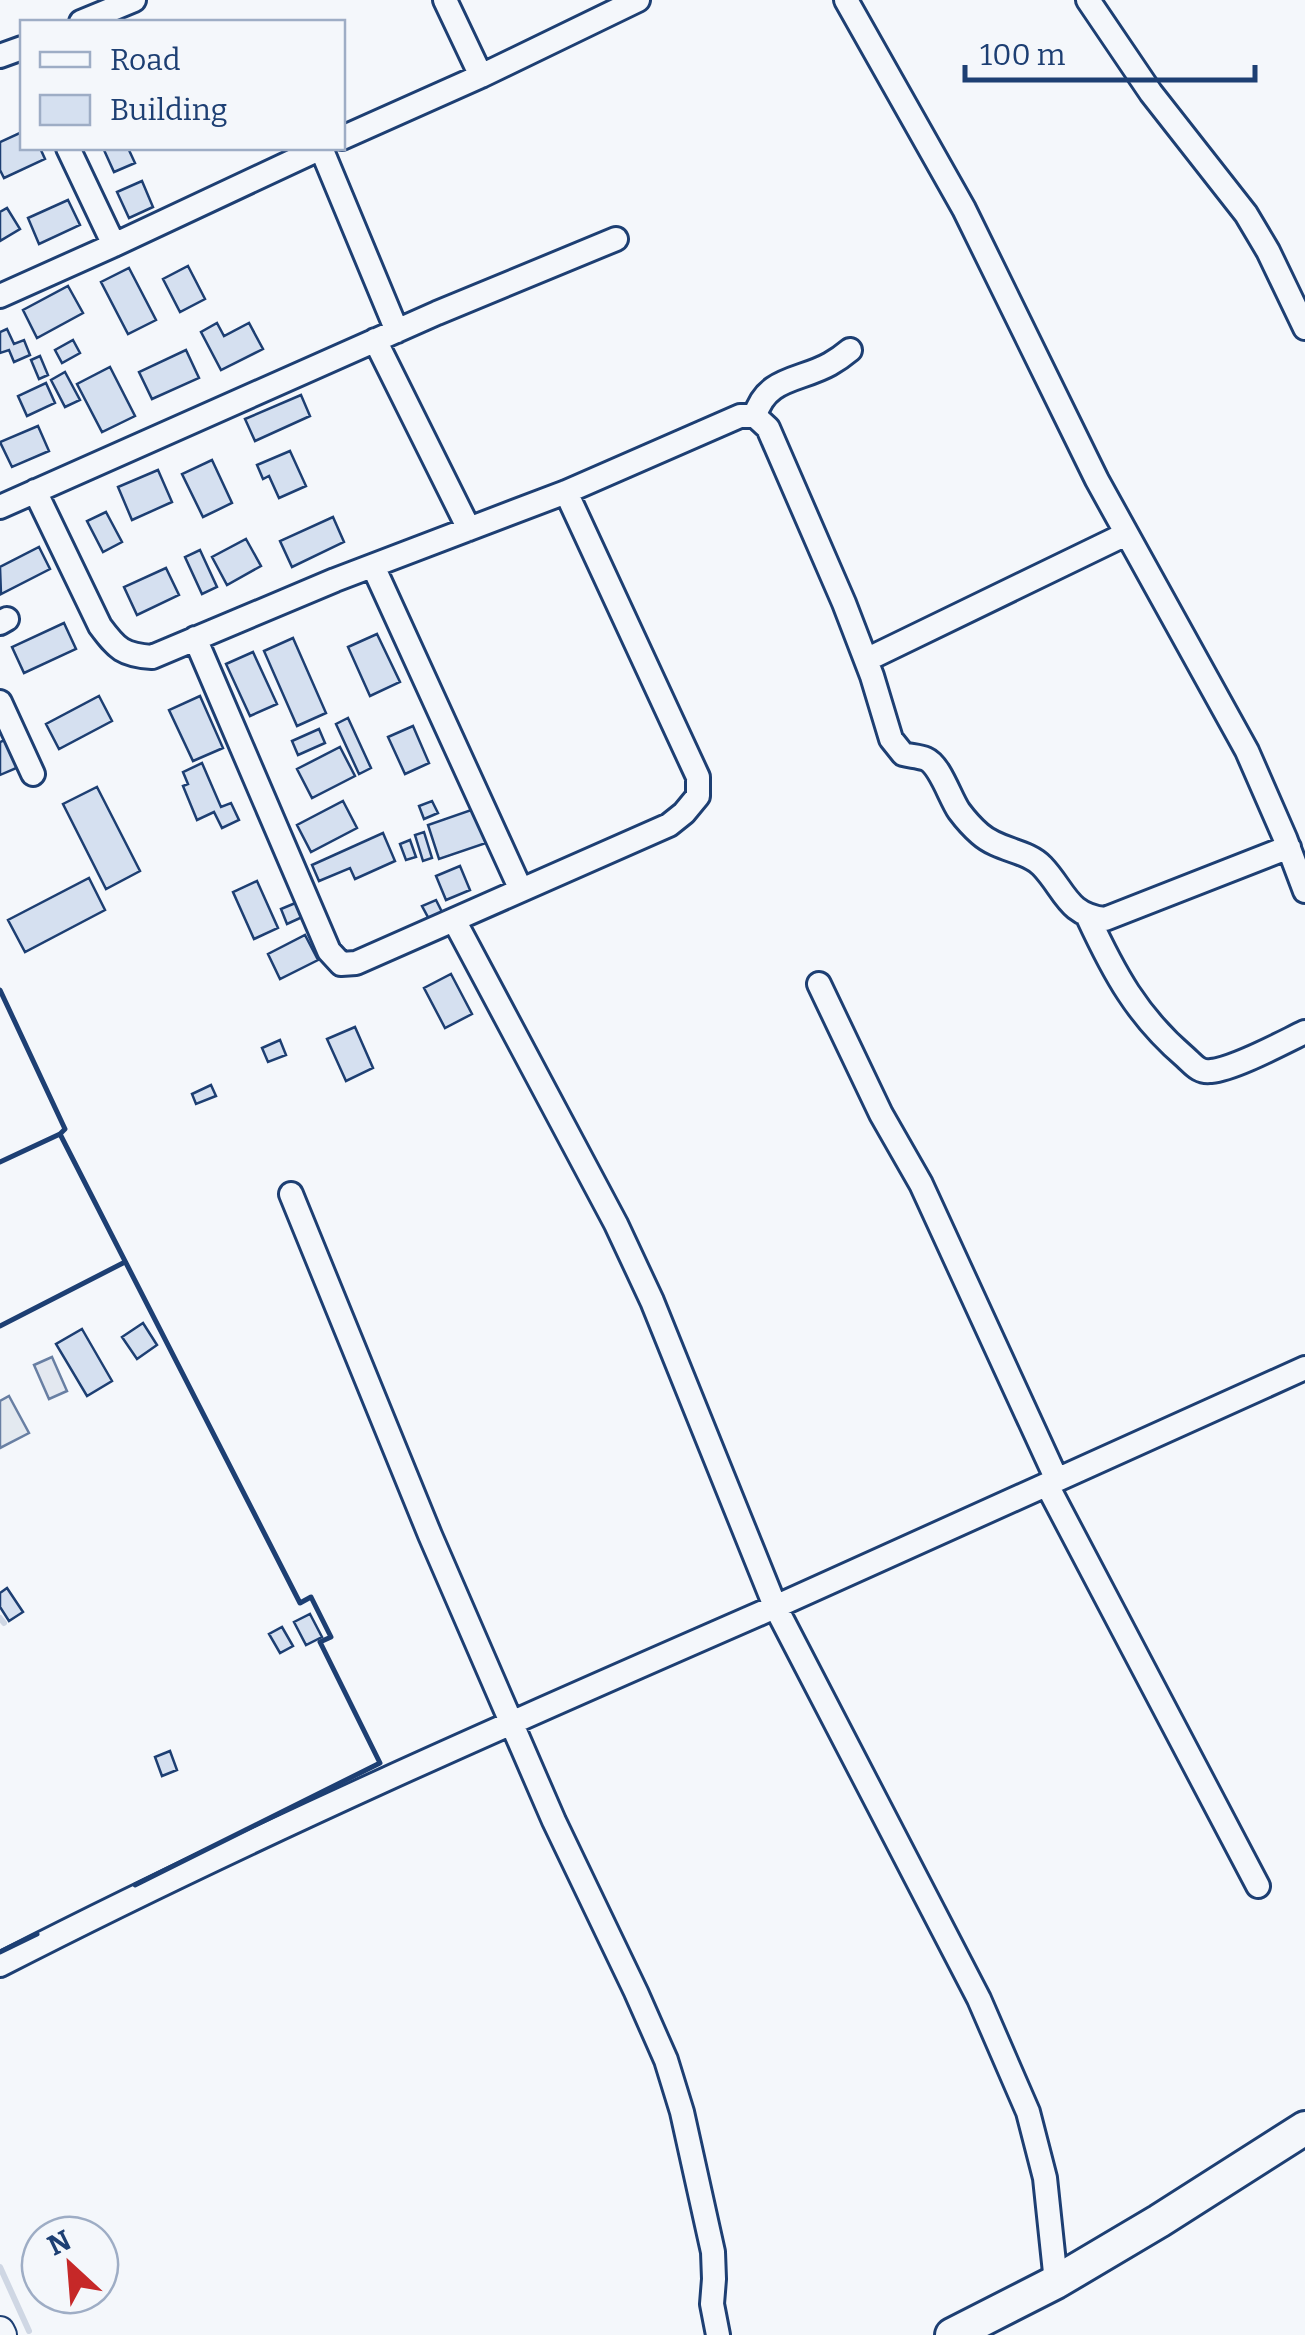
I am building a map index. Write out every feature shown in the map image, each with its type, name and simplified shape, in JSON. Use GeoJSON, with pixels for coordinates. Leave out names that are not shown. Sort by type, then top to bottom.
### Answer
{"type":"FeatureCollection","features":[{"type":"Feature","properties":{"kind":"highway"},"geometry":{"type":"LineString","coordinates":[[952,2335],[1056,2282],[1305,2128]]}},
{"type":"Feature","properties":{"kind":"street"},"geometry":{"type":"LineString","coordinates":[[86,20],[134,0]]}},
{"type":"Feature","properties":{"kind":"street"},"geometry":{"type":"LineString","coordinates":[[446,0],[480,76]]}},
{"type":"Feature","properties":{"kind":"street"},"geometry":{"type":"LineString","coordinates":[[345,137],[638,0]]}},
{"type":"Feature","properties":{"kind":"street"},"geometry":{"type":"LineString","coordinates":[[846,0],[964,209],[1097,480],[1247,750],[1305,891]]}},
{"type":"Feature","properties":{"kind":"street"},"geometry":{"type":"LineString","coordinates":[[1088,0],[1151,93],[1246,214],[1305,328]]}},
{"type":"Feature","properties":{"kind":"street"},"geometry":{"type":"LineString","coordinates":[[69,150],[114,245]]}},
{"type":"Feature","properties":{"kind":"street"},"geometry":{"type":"LineString","coordinates":[[0,296],[317,150]]}},
{"type":"Feature","properties":{"kind":"street"},"geometry":{"type":"LineString","coordinates":[[322,150],[398,330]]}},
{"type":"Feature","properties":{"kind":"street"},"geometry":{"type":"LineString","coordinates":[[0,507],[398,330],[616,239]]}},
{"type":"Feature","properties":{"kind":"street"},"geometry":{"type":"LineString","coordinates":[[376,340],[469,529]]}},
{"type":"Feature","properties":{"kind":"street"},"geometry":{"type":"LineString","coordinates":[[755,416],[759,401],[770,391],[829,365],[850,350]]}},
{"type":"Feature","properties":{"kind":"street"},"geometry":{"type":"LineString","coordinates":[[35,491],[100,626],[115,646],[130,655],[152,657],[566,492],[740,416],[755,416],[768,428],[844,603],[891,739],[903,754],[926,759],[935,766],[961,814],[982,836],[1003,849],[1031,857],[1041,864],[1073,906],[1088,917],[1105,919],[1289,848]]}},
{"type":"Feature","properties":{"kind":"street"},"geometry":{"type":"LineString","coordinates":[[196,638],[329,950],[341,964],[356,963],[669,825],[698,796],[698,777],[566,492]]}},
{"type":"Feature","properties":{"kind":"street"},"geometry":{"type":"LineString","coordinates":[[866,660],[1126,534]]}},
{"type":"Feature","properties":{"kind":"street"},"geometry":{"type":"LineString","coordinates":[[373,566],[521,890]]}},
{"type":"Feature","properties":{"kind":"street"},"geometry":{"type":"LineString","coordinates":[[0,702],[33,774]]}},
{"type":"Feature","properties":{"kind":"street"},"geometry":{"type":"LineString","coordinates":[[1088,917],[1108,962],[1134,1005],[1200,1071],[1226,1067],[1305,1032]]}},
{"type":"Feature","properties":{"kind":"street"},"geometry":{"type":"LineString","coordinates":[[454,920],[616,1224],[775,1606],[978,1999],[1028,2112],[1045,2178],[1056,2282]]}},
{"type":"Feature","properties":{"kind":"street"},"geometry":{"type":"LineString","coordinates":[[819,984],[881,1114],[921,1184],[1052,1483],[1258,1886]]}},
{"type":"Feature","properties":{"kind":"street"},"geometry":{"type":"LineString","coordinates":[[291,1194],[430,1534],[554,1821],[666,2060],[682,2112],[713,2252],[712,2304],[718,2335]]}},
{"type":"Feature","properties":{"kind":"street"},"geometry":{"type":"LineString","coordinates":[[0,1965],[414,1765],[1305,1368]]}},
{"type":"Feature","properties":{"kind":"shaded area"},"geometry":{"type":"Polygon","coordinates":[[[52,1357],[67,1391],[49,1399],[34,1365],[52,1357]]]}},
{"type":"Feature","properties":{"kind":"shaded area"},"geometry":{"type":"Polygon","coordinates":[[[9,1396],[29,1433],[0,1448],[0,1401],[9,1396]]]}},
{"type":"Feature","properties":{"kind":"building"},"geometry":{"type":"Polygon","coordinates":[[[20,133],[20,150],[41,150],[45,159],[4,178],[0,170],[0,142],[20,133]]]}},
{"type":"Feature","properties":{"kind":"building"},"geometry":{"type":"Polygon","coordinates":[[[104,150],[129,150],[135,163],[114,172],[104,150]]]}},
{"type":"Feature","properties":{"kind":"building"},"geometry":{"type":"Polygon","coordinates":[[[142,181],[153,207],[129,218],[117,192],[142,181]]]}},
{"type":"Feature","properties":{"kind":"building"},"geometry":{"type":"Polygon","coordinates":[[[68,200],[80,225],[39,244],[28,218],[68,200]]]}},
{"type":"Feature","properties":{"kind":"building"},"geometry":{"type":"Polygon","coordinates":[[[7,208],[20,229],[0,241],[0,212],[7,208]]]}},
{"type":"Feature","properties":{"kind":"building"},"geometry":{"type":"Polygon","coordinates":[[[188,266],[205,299],[180,312],[163,279],[188,266]]]}},
{"type":"Feature","properties":{"kind":"building"},"geometry":{"type":"Polygon","coordinates":[[[129,268],[156,320],[128,334],[101,282],[129,268]]]}},
{"type":"Feature","properties":{"kind":"building"},"geometry":{"type":"Polygon","coordinates":[[[68,286],[83,313],[37,338],[23,310],[68,286]]]}},
{"type":"Feature","properties":{"kind":"building"},"geometry":{"type":"Polygon","coordinates":[[[217,323],[224,336],[249,323],[263,349],[221,370],[201,332],[217,323]]]}},
{"type":"Feature","properties":{"kind":"building"},"geometry":{"type":"Polygon","coordinates":[[[7,329],[14,344],[24,340],[30,355],[14,362],[9,350],[0,353],[0,332],[7,329]]]}},
{"type":"Feature","properties":{"kind":"building"},"geometry":{"type":"Polygon","coordinates":[[[73,340],[80,353],[62,363],[55,350],[73,340]]]}},
{"type":"Feature","properties":{"kind":"building"},"geometry":{"type":"Polygon","coordinates":[[[186,350],[199,378],[152,399],[139,372],[186,350]]]}},
{"type":"Feature","properties":{"kind":"building"},"geometry":{"type":"Polygon","coordinates":[[[40,356],[48,375],[39,379],[31,360],[40,356]]]}},
{"type":"Feature","properties":{"kind":"building"},"geometry":{"type":"Polygon","coordinates":[[[110,367],[135,416],[102,432],[77,384],[110,367]]]}},
{"type":"Feature","properties":{"kind":"building"},"geometry":{"type":"Polygon","coordinates":[[[65,372],[80,400],[65,407],[51,380],[65,372]]]}},
{"type":"Feature","properties":{"kind":"building"},"geometry":{"type":"Polygon","coordinates":[[[46,383],[55,403],[27,416],[18,396],[46,383]]]}},
{"type":"Feature","properties":{"kind":"building"},"geometry":{"type":"Polygon","coordinates":[[[301,395],[310,416],[255,441],[245,419],[301,395]]]}},
{"type":"Feature","properties":{"kind":"building"},"geometry":{"type":"Polygon","coordinates":[[[38,426],[49,451],[12,467],[0,442],[38,426]]]}},
{"type":"Feature","properties":{"kind":"building"},"geometry":{"type":"Polygon","coordinates":[[[290,451],[306,486],[279,498],[269,476],[263,479],[257,465],[290,451]]]}},
{"type":"Feature","properties":{"kind":"building"},"geometry":{"type":"Polygon","coordinates":[[[212,460],[232,503],[203,517],[182,474],[212,460]]]}},
{"type":"Feature","properties":{"kind":"building"},"geometry":{"type":"Polygon","coordinates":[[[158,470],[172,502],[132,520],[118,487],[158,470]]]}},
{"type":"Feature","properties":{"kind":"building"},"geometry":{"type":"Polygon","coordinates":[[[106,512],[122,542],[103,552],[87,521],[106,512]]]}},
{"type":"Feature","properties":{"kind":"building"},"geometry":{"type":"Polygon","coordinates":[[[333,517],[344,542],[292,567],[280,541],[333,517]]]}},
{"type":"Feature","properties":{"kind":"building"},"geometry":{"type":"Polygon","coordinates":[[[246,539],[261,566],[227,585],[212,557],[246,539]]]}},
{"type":"Feature","properties":{"kind":"building"},"geometry":{"type":"Polygon","coordinates":[[[39,547],[50,569],[1,594],[0,567],[39,547]]]}},
{"type":"Feature","properties":{"kind":"building"},"geometry":{"type":"Polygon","coordinates":[[[200,550],[217,587],[202,594],[185,557],[200,550]]]}},
{"type":"Feature","properties":{"kind":"building"},"geometry":{"type":"Polygon","coordinates":[[[166,568],[179,595],[137,615],[124,587],[166,568]]]}},
{"type":"Feature","properties":{"kind":"building"},"geometry":{"type":"Polygon","coordinates":[[[64,623],[76,649],[24,673],[12,647],[64,623]]]}},
{"type":"Feature","properties":{"kind":"building"},"geometry":{"type":"Polygon","coordinates":[[[377,634],[400,682],[370,696],[348,647],[377,634]]]}},
{"type":"Feature","properties":{"kind":"building"},"geometry":{"type":"Polygon","coordinates":[[[293,638],[326,713],[297,726],[264,651],[293,638]]]}},
{"type":"Feature","properties":{"kind":"building"},"geometry":{"type":"Polygon","coordinates":[[[253,652],[277,704],[250,716],[226,664],[253,652]]]}},
{"type":"Feature","properties":{"kind":"building"},"geometry":{"type":"Polygon","coordinates":[[[99,696],[112,721],[59,749],[46,724],[99,696]]]}},
{"type":"Feature","properties":{"kind":"building"},"geometry":{"type":"Polygon","coordinates":[[[200,696],[223,748],[193,761],[169,710],[200,696]]]}},
{"type":"Feature","properties":{"kind":"building"},"geometry":{"type":"Polygon","coordinates":[[[348,718],[371,768],[359,774],[336,724],[348,718]]]}},
{"type":"Feature","properties":{"kind":"building"},"geometry":{"type":"Polygon","coordinates":[[[413,726],[429,763],[405,774],[388,737],[413,726]]]}},
{"type":"Feature","properties":{"kind":"building"},"geometry":{"type":"Polygon","coordinates":[[[319,729],[325,743],[298,755],[292,741],[319,729]]]}},
{"type":"Feature","properties":{"kind":"building"},"geometry":{"type":"Polygon","coordinates":[[[9,738],[21,766],[0,775],[0,742],[9,738]]]}},
{"type":"Feature","properties":{"kind":"building"},"geometry":{"type":"Polygon","coordinates":[[[340,747],[355,776],[312,798],[297,769],[340,747]]]}},
{"type":"Feature","properties":{"kind":"building"},"geometry":{"type":"Polygon","coordinates":[[[202,763],[221,807],[231,803],[239,820],[222,828],[214,812],[197,820],[183,786],[188,784],[183,772],[202,763]]]}},
{"type":"Feature","properties":{"kind":"building"},"geometry":{"type":"Polygon","coordinates":[[[97,787],[140,871],[106,889],[63,804],[97,787]]]}},
{"type":"Feature","properties":{"kind":"building"},"geometry":{"type":"Polygon","coordinates":[[[343,801],[357,828],[311,852],[297,825],[343,801]]]}},
{"type":"Feature","properties":{"kind":"building"},"geometry":{"type":"Polygon","coordinates":[[[432,801],[438,813],[424,819],[419,806],[432,801]]]}},
{"type":"Feature","properties":{"kind":"building"},"geometry":{"type":"Polygon","coordinates":[[[474,809],[486,843],[439,859],[428,825],[474,809]]]}},
{"type":"Feature","properties":{"kind":"building"},"geometry":{"type":"Polygon","coordinates":[[[424,832],[432,858],[423,861],[415,835],[424,832]]]}},
{"type":"Feature","properties":{"kind":"building"},"geometry":{"type":"Polygon","coordinates":[[[383,833],[395,861],[355,879],[350,868],[319,881],[312,865],[383,833]]]}},
{"type":"Feature","properties":{"kind":"building"},"geometry":{"type":"Polygon","coordinates":[[[410,840],[416,857],[406,860],[400,844],[410,840]]]}},
{"type":"Feature","properties":{"kind":"building"},"geometry":{"type":"Polygon","coordinates":[[[460,866],[470,890],[446,900],[436,876],[460,866]]]}},
{"type":"Feature","properties":{"kind":"building"},"geometry":{"type":"Polygon","coordinates":[[[89,878],[105,910],[25,952],[8,920],[89,878]]]}},
{"type":"Feature","properties":{"kind":"building"},"geometry":{"type":"Polygon","coordinates":[[[257,881],[278,928],[254,939],[233,892],[257,881]]]}},
{"type":"Feature","properties":{"kind":"building"},"geometry":{"type":"Polygon","coordinates":[[[305,899],[311,913],[287,924],[281,909],[305,899]]]}},
{"type":"Feature","properties":{"kind":"building"},"geometry":{"type":"Polygon","coordinates":[[[436,900],[442,912],[429,919],[422,906],[436,900]]]}},
{"type":"Feature","properties":{"kind":"building"},"geometry":{"type":"Polygon","coordinates":[[[305,935],[318,960],[280,979],[268,954],[305,935]]]}},
{"type":"Feature","properties":{"kind":"building"},"geometry":{"type":"Polygon","coordinates":[[[451,974],[472,1014],[445,1028],[424,988],[451,974]]]}},
{"type":"Feature","properties":{"kind":"building"},"geometry":{"type":"Polygon","coordinates":[[[355,1027],[373,1068],[346,1081],[327,1039],[355,1027]]]}},
{"type":"Feature","properties":{"kind":"building"},"geometry":{"type":"Polygon","coordinates":[[[280,1040],[286,1055],[268,1062],[262,1048],[280,1040]]]}},
{"type":"Feature","properties":{"kind":"building"},"geometry":{"type":"Polygon","coordinates":[[[211,1085],[216,1096],[196,1104],[192,1094],[211,1085]]]}},
{"type":"Feature","properties":{"kind":"building"},"geometry":{"type":"Polygon","coordinates":[[[143,1323],[157,1345],[137,1359],[122,1337],[143,1323]]]}},
{"type":"Feature","properties":{"kind":"building"},"geometry":{"type":"Polygon","coordinates":[[[82,1329],[112,1381],[87,1396],[56,1344],[82,1329]]]}},
{"type":"Feature","properties":{"kind":"building"},"geometry":{"type":"Polygon","coordinates":[[[7,1588],[23,1612],[9,1621],[0,1607],[0,1593],[7,1588]]]}},
{"type":"Feature","properties":{"kind":"building"},"geometry":{"type":"Polygon","coordinates":[[[310,1614],[322,1637],[306,1645],[294,1622],[310,1614]]]}},
{"type":"Feature","properties":{"kind":"building"},"geometry":{"type":"Polygon","coordinates":[[[282,1627],[293,1646],[280,1653],[269,1634],[282,1627]]]}},
{"type":"Feature","properties":{"kind":"building"},"geometry":{"type":"Polygon","coordinates":[[[170,1751],[177,1770],[162,1776],[155,1757],[170,1751]]]}},
{"type":"Feature","properties":{"kind":"waterway"},"geometry":{"type":"LineString","coordinates":[[0,1618],[4,1623]]}},
{"type":"Feature","properties":{"kind":"waterway"},"geometry":{"type":"LineString","coordinates":[[0,2267],[29,2331]]}},
{"type":"Feature","properties":{"kind":"wall"},"geometry":{"type":"LineString","coordinates":[[0,990],[65,1129],[60,1134]]}},
{"type":"Feature","properties":{"kind":"wall"},"geometry":{"type":"LineString","coordinates":[[0,1162],[60,1134],[300,1603],[311,1597],[331,1637],[320,1642],[380,1763],[135,1885]]}},
{"type":"Feature","properties":{"kind":"wall"},"geometry":{"type":"LineString","coordinates":[[0,1326],[125,1262]]}},
{"type":"Feature","properties":{"kind":"wall"},"geometry":{"type":"LineString","coordinates":[[0,1952],[37,1934]]}}]}
